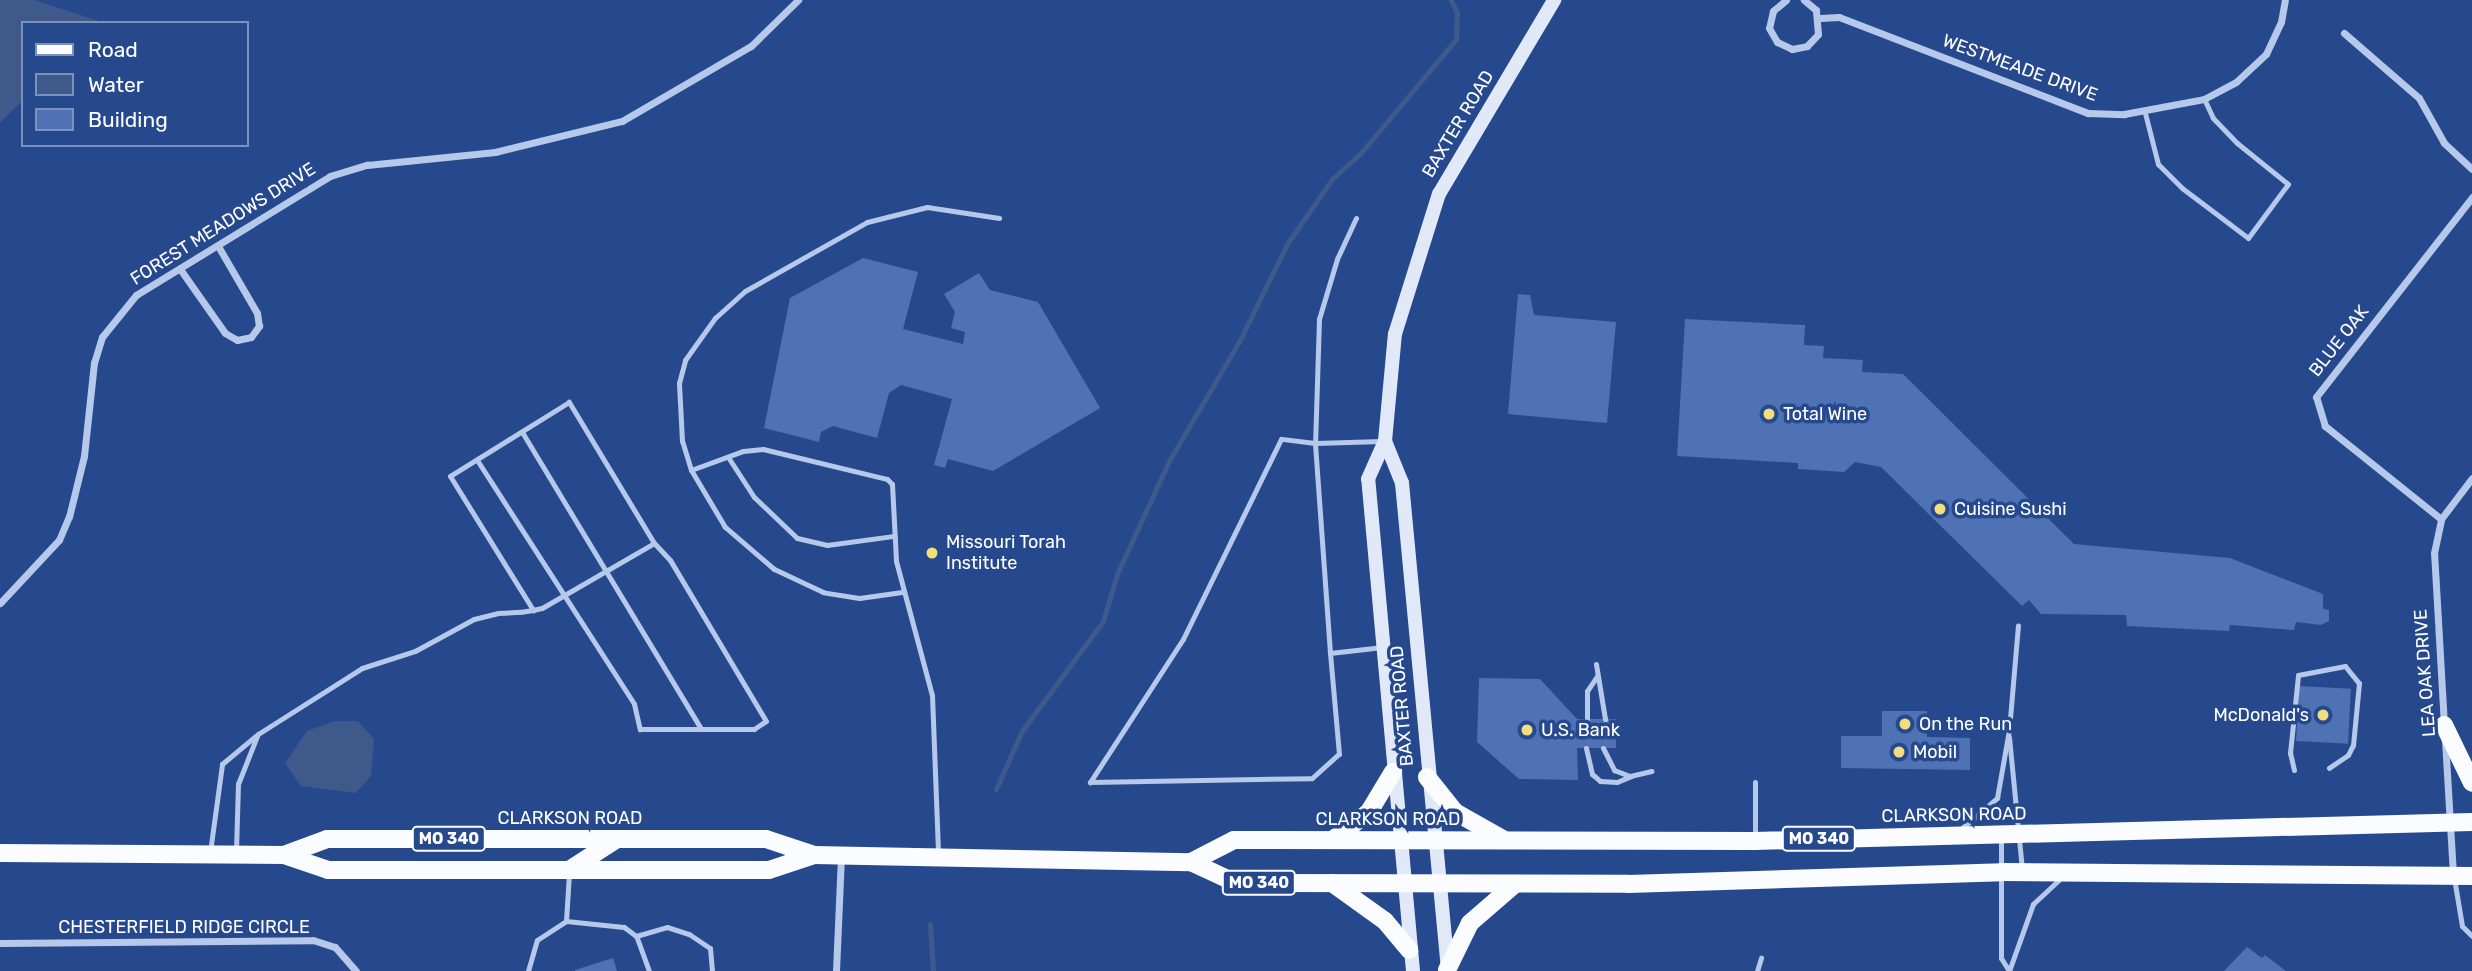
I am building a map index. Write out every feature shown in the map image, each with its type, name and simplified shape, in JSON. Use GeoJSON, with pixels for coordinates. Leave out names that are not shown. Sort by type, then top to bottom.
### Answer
{"type":"FeatureCollection","features":[{"type":"Feature","properties":{"kind":"main road","name":"BAXTER ROAD"},"geometry":{"type":"LineString","coordinates":[[1413,971],[1368,479],[1385,441],[1395,334],[1439,194],[1554,0]]}},
{"type":"Feature","properties":{"kind":"main road","name":"BAXTER ROAD"},"geometry":{"type":"LineString","coordinates":[[1385,441],[1402,483],[1436,884],[1447,970]]}},
{"type":"Feature","properties":{"kind":"main road"},"geometry":{"type":"LineString","coordinates":[[2444,725],[2472,783]]}},
{"type":"Feature","properties":{"kind":"main road"},"geometry":{"type":"LineString","coordinates":[[1333,840],[1369,812],[1393,772]]}},
{"type":"Feature","properties":{"kind":"main road"},"geometry":{"type":"LineString","coordinates":[[1427,778],[1455,812],[1506,840]]}},
{"type":"Feature","properties":{"kind":"main road","name":"CLARKSON ROAD"},"geometry":{"type":"LineString","coordinates":[[1191,862],[1234,840],[1755,841],[2472,822]]}},
{"type":"Feature","properties":{"kind":"main road","name":"CLARKSON ROAD"},"geometry":{"type":"LineString","coordinates":[[284,855],[327,839],[766,839],[814,855],[1191,862],[1236,883],[1514,884],[2002,872],[2472,876]]}},
{"type":"Feature","properties":{"kind":"main road"},"geometry":{"type":"LineString","coordinates":[[569,870],[617,840]]}},
{"type":"Feature","properties":{"kind":"main road","name":"CLARKSON ROAD"},"geometry":{"type":"LineString","coordinates":[[0,853],[284,855],[328,870],[769,870],[814,855]]}},
{"type":"Feature","properties":{"kind":"main road"},"geometry":{"type":"LineString","coordinates":[[1332,883],[1385,921],[1409,950]]}},
{"type":"Feature","properties":{"kind":"main road"},"geometry":{"type":"LineString","coordinates":[[1447,970],[1470,923],[1514,884]]}},
{"type":"Feature","properties":{"kind":"street","name":"FOREST MEADOWS DRIVE"},"geometry":{"type":"LineString","coordinates":[[0,603],[60,540],[69,517],[84,456],[89,392],[102,337],[136,295],[330,176],[367,165],[495,152],[622,121],[751,46],[798,0]]}},
{"type":"Feature","properties":{"kind":"street"},"geometry":{"type":"LineString","coordinates":[[1786,0],[1770,19],[1772,35],[1783,47],[1807,46],[1818,34],[1820,18],[1804,0]]}},
{"type":"Feature","properties":{"kind":"street","name":"WESTMEADE DRIVE"},"geometry":{"type":"LineString","coordinates":[[1820,18],[1839,17],[2088,113],[2145,113],[2204,99],[2236,82],[2266,54],[2281,22],[2286,0]]}},
{"type":"Feature","properties":{"kind":"street"},"geometry":{"type":"LineString","coordinates":[[2344,33],[2419,98],[2444,143],[2472,169]]}},
{"type":"Feature","properties":{"kind":"street","name":"BLUE OAK"},"geometry":{"type":"LineString","coordinates":[[2441,519],[2325,426],[2316,397],[2472,197]]}},
{"type":"Feature","properties":{"kind":"street"},"geometry":{"type":"LineString","coordinates":[[180,269],[225,333],[237,340],[251,337],[259,326],[257,313],[218,246]]}},
{"type":"Feature","properties":{"kind":"street","name":"LEA OAK DRIVE"},"geometry":{"type":"LineString","coordinates":[[2454,876],[2434,553],[2441,519],[2472,478]]}},
{"type":"Feature","properties":{"kind":"street"},"geometry":{"type":"LineString","coordinates":[[836,971],[841,856]]}},
{"type":"Feature","properties":{"kind":"street","name":"CHESTERFIELD RIDGE CIRCLE"},"geometry":{"type":"LineString","coordinates":[[0,943],[313,940],[335,947],[356,971]]}},
{"type":"Feature","properties":{"kind":"lane"},"geometry":{"type":"LineString","coordinates":[[2145,113],[2158,164],[2182,188],[2248,238],[2288,184],[2237,143],[2213,118],[2204,99]]}},
{"type":"Feature","properties":{"kind":"lane"},"geometry":{"type":"LineString","coordinates":[[902,592],[879,597],[843,596],[774,569],[725,527],[691,470],[679,416],[685,360],[715,318],[745,291],[867,222],[902,210],[953,208],[999,218]]}},
{"type":"Feature","properties":{"kind":"lane"},"geometry":{"type":"LineString","coordinates":[[1356,218],[1337,259],[1319,319],[1315,443],[1339,754],[1312,778],[1090,782],[1183,639],[1282,439],[1315,443],[1385,441]]}},
{"type":"Feature","properties":{"kind":"lane"},"geometry":{"type":"LineString","coordinates":[[477,460],[634,704],[640,729],[754,729],[766,721],[670,560],[654,543],[569,402],[450,476],[533,610]]}},
{"type":"Feature","properties":{"kind":"lane"},"geometry":{"type":"LineString","coordinates":[[522,432],[701,729]]}},
{"type":"Feature","properties":{"kind":"lane"},"geometry":{"type":"LineString","coordinates":[[691,470],[727,457],[763,449],[887,479],[896,491],[894,536],[902,592],[932,695],[938,858]]}},
{"type":"Feature","properties":{"kind":"lane"},"geometry":{"type":"LineString","coordinates":[[727,457],[754,496],[797,538],[827,545],[894,536]]}},
{"type":"Feature","properties":{"kind":"lane"},"geometry":{"type":"LineString","coordinates":[[210,854],[222,764],[258,734],[362,668],[415,651],[474,619],[533,610],[564,597],[654,543]]}},
{"type":"Feature","properties":{"kind":"lane"},"geometry":{"type":"LineString","coordinates":[[1954,836],[1997,798],[2008,730],[2018,625]]}},
{"type":"Feature","properties":{"kind":"lane"},"geometry":{"type":"LineString","coordinates":[[1330,653],[1382,646]]}},
{"type":"Feature","properties":{"kind":"lane"},"geometry":{"type":"LineString","coordinates":[[1596,664],[1605,719]]}},
{"type":"Feature","properties":{"kind":"lane"},"geometry":{"type":"LineString","coordinates":[[2294,769],[2290,753],[2298,675],[2345,666],[2359,683],[2353,746],[2348,755],[2329,768]]}},
{"type":"Feature","properties":{"kind":"lane"},"geometry":{"type":"LineString","coordinates":[[1587,719],[1587,691],[1597,676]]}},
{"type":"Feature","properties":{"kind":"lane"},"geometry":{"type":"LineString","coordinates":[[2008,730],[2021,834],[2022,873]]}},
{"type":"Feature","properties":{"kind":"lane"},"geometry":{"type":"LineString","coordinates":[[236,854],[238,784],[258,734]]}},
{"type":"Feature","properties":{"kind":"lane"},"geometry":{"type":"LineString","coordinates":[[1586,748],[1592,774],[1600,781],[1617,782],[1651,771]]}},
{"type":"Feature","properties":{"kind":"lane"},"geometry":{"type":"LineString","coordinates":[[1603,748],[1614,770],[1631,776]]}},
{"type":"Feature","properties":{"kind":"lane"},"geometry":{"type":"LineString","coordinates":[[1755,782],[1755,841]]}},
{"type":"Feature","properties":{"kind":"lane"},"geometry":{"type":"LineString","coordinates":[[2001,835],[2001,958],[2009,971],[2033,904],[2066,873]]}},
{"type":"Feature","properties":{"kind":"lane"},"geometry":{"type":"LineString","coordinates":[[566,920],[569,870]]}},
{"type":"Feature","properties":{"kind":"lane"},"geometry":{"type":"LineString","coordinates":[[2454,876],[2462,926],[2472,936]]}},
{"type":"Feature","properties":{"kind":"lane"},"geometry":{"type":"LineString","coordinates":[[528,971],[537,940],[566,920],[624,927],[635,936],[649,971]]}},
{"type":"Feature","properties":{"kind":"lane"},"geometry":{"type":"LineString","coordinates":[[635,936],[667,927],[689,934],[710,948],[712,971]]}},
{"type":"Feature","properties":{"kind":"lane"},"geometry":{"type":"LineString","coordinates":[[1757,971],[1761,958]]}},
{"type":"Feature","properties":{"kind":"water"},"geometry":{"type":"Polygon","coordinates":[[[0,0],[34,0],[99,21],[21,21],[21,102],[0,123],[0,0]]]}},
{"type":"Feature","properties":{"kind":"water"},"geometry":{"type":"Polygon","coordinates":[[[335,721],[358,721],[374,739],[371,776],[356,793],[301,786],[285,763],[307,731],[335,721]]]}},
{"type":"Feature","properties":{"kind":"building"},"geometry":{"type":"Polygon","coordinates":[[[863,258],[918,272],[903,329],[963,344],[965,332],[951,328],[955,312],[944,294],[979,273],[990,290],[1038,302],[1100,408],[993,471],[948,459],[945,468],[934,465],[952,399],[901,385],[889,393],[877,438],[833,426],[821,432],[819,442],[764,428],[790,298],[863,258]]]}},
{"type":"Feature","properties":{"kind":"building"},"geometry":{"type":"Polygon","coordinates":[[[1518,294],[1530,295],[1534,315],[1616,322],[1607,423],[1508,414],[1518,294]]]}},
{"type":"Feature","properties":{"kind":"building"},"geometry":{"type":"Polygon","coordinates":[[[1685,319],[1805,325],[1804,345],[1824,346],[1823,358],[1863,360],[1862,372],[1903,374],[2074,544],[2230,558],[2323,594],[2323,609],[2329,610],[2329,621],[2321,625],[2296,622],[2294,630],[2230,625],[2229,631],[2127,626],[2126,615],[2041,614],[2029,600],[2022,606],[1881,467],[1855,462],[1844,472],[1798,469],[1798,463],[1677,456],[1685,319]]]}},
{"type":"Feature","properties":{"kind":"building","name":"U.S. Bank"},"geometry":{"type":"Polygon","coordinates":[[[1479,678],[1540,679],[1577,719],[1616,719],[1616,748],[1577,748],[1578,780],[1519,779],[1477,742],[1479,678]]]}},
{"type":"Feature","properties":{"kind":"building","name":"McDonald's"},"geometry":{"type":"Polygon","coordinates":[[[2299,686],[2351,689],[2348,744],[2296,741],[2299,686]]]}},
{"type":"Feature","properties":{"kind":"building"},"geometry":{"type":"Polygon","coordinates":[[[1882,711],[1927,711],[1927,737],[1970,738],[1970,770],[1841,768],[1841,736],[1882,736],[1882,711]]]}},
{"type":"Feature","properties":{"kind":"building"},"geometry":{"type":"Polygon","coordinates":[[[2247,947],[2262,958],[2265,955],[2286,971],[2224,971],[2247,947]]]}},
{"type":"Feature","properties":{"kind":"building"},"geometry":{"type":"Polygon","coordinates":[[[613,958],[617,971],[575,971],[575,970],[613,958]]]}},
{"type":"Feature","properties":{"kind":"waterway"},"geometry":{"type":"LineString","coordinates":[[996,789],[1022,731],[1103,621],[1117,574],[1169,461],[1240,340],[1287,244],[1332,179],[1360,154],[1456,39],[1457,13],[1451,0]]}},
{"type":"Feature","properties":{"kind":"waterway"},"geometry":{"type":"LineString","coordinates":[[930,924],[933,971]]}},
{"type":"Feature","properties":{"kind":"place","name":"Total Wine"},"geometry":{"type":"Point","coordinates":[1769,414]}},
{"type":"Feature","properties":{"kind":"place","name":"Cuisine Sushi"},"geometry":{"type":"Point","coordinates":[1940,509]}},
{"type":"Feature","properties":{"kind":"place","name":"Missouri Torah Institute"},"geometry":{"type":"Point","coordinates":[932,553]}},
{"type":"Feature","properties":{"kind":"place","name":"McDonald's"},"geometry":{"type":"Point","coordinates":[2323,715]}},
{"type":"Feature","properties":{"kind":"place","name":"On the Run"},"geometry":{"type":"Point","coordinates":[1905,724]}},
{"type":"Feature","properties":{"kind":"place","name":"U.S. Bank"},"geometry":{"type":"Point","coordinates":[1527,730]}},
{"type":"Feature","properties":{"kind":"place","name":"Mobil"},"geometry":{"type":"Point","coordinates":[1899,752]}}]}
